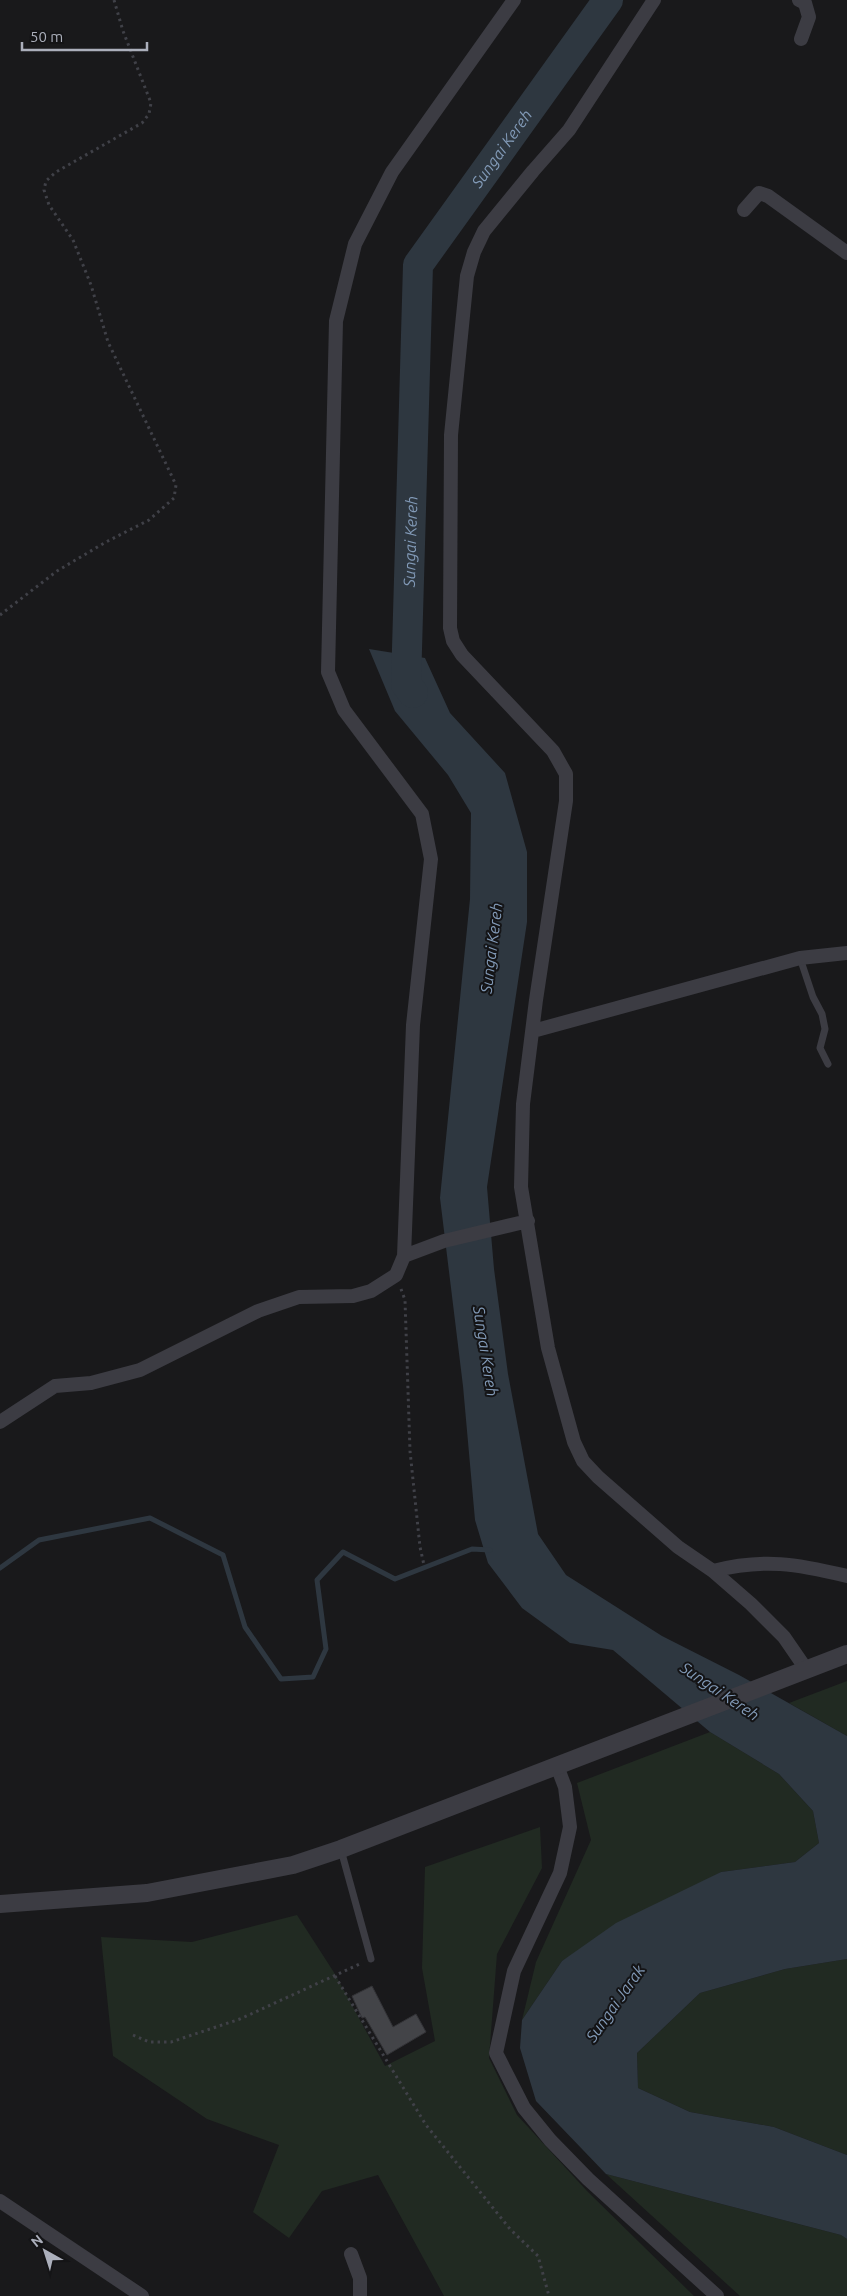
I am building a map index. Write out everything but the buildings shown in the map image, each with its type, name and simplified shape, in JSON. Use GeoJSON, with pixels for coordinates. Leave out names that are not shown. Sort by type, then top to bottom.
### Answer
{"type":"FeatureCollection","features":[{"type":"Feature","properties":{"kind":"street"},"geometry":{"type":"LineString","coordinates":[[0,1422],[55,1386],[91,1383],[140,1370],[258,1311],[299,1297],[353,1296],[371,1291],[396,1275],[404,1256],[413,1025],[430,859],[422,814],[344,710],[328,672],[336,320],[355,244],[392,172],[514,0]]}},
{"type":"Feature","properties":{"kind":"street"},"geometry":{"type":"LineString","coordinates":[[654,0],[570,130],[533,171],[484,231],[474,252],[467,276],[451,435],[450,628],[453,641],[462,655],[553,751],[566,774],[566,801],[536,1000],[524,1104],[521,1187],[522,1222],[548,1348],[574,1442],[583,1460],[598,1477],[678,1546],[713,1571],[751,1604],[784,1637],[801,1671]]}},
{"type":"Feature","properties":{"kind":"street"},"geometry":{"type":"LineString","coordinates":[[799,0],[804,3],[810,17],[801,39]]}},
{"type":"Feature","properties":{"kind":"street"},"geometry":{"type":"LineString","coordinates":[[744,210],[759,193],[768,196],[847,253]]}},
{"type":"Feature","properties":{"kind":"street"},"geometry":{"type":"LineString","coordinates":[[533,1031],[800,958],[847,954]]}},
{"type":"Feature","properties":{"kind":"street"},"geometry":{"type":"LineString","coordinates":[[404,1256],[444,1242],[522,1222]]}},
{"type":"Feature","properties":{"kind":"street"},"geometry":{"type":"LineString","coordinates":[[713,1571],[740,1564],[774,1563],[797,1565],[847,1576]]}},
{"type":"Feature","properties":{"kind":"street"},"geometry":{"type":"LineString","coordinates":[[0,1904],[147,1892],[293,1865],[341,1850],[847,1654]]}},
{"type":"Feature","properties":{"kind":"street"},"geometry":{"type":"LineString","coordinates":[[557,1766],[565,1787],[570,1827],[560,1873],[514,1971],[496,2053],[524,2108],[550,2140],[588,2179],[717,2296]]}},
{"type":"Feature","properties":{"kind":"street"},"geometry":{"type":"LineString","coordinates":[[0,2201],[142,2296]]}},
{"type":"Feature","properties":{"kind":"street"},"geometry":{"type":"LineString","coordinates":[[351,2254],[360,2278],[360,2296]]}},
{"type":"Feature","properties":{"kind":"lane"},"geometry":{"type":"LineString","coordinates":[[800,958],[813,997],[822,1014],[825,1029],[820,1048],[828,1064]]}},
{"type":"Feature","properties":{"kind":"lane"},"geometry":{"type":"LineString","coordinates":[[341,1850],[371,1958]]}},
{"type":"Feature","properties":{"kind":"path"},"geometry":{"type":"LineString","coordinates":[[0,615],[14,602],[57,571],[106,542],[149,520],[174,498],[176,485],[108,342],[91,285],[74,240],[50,205],[44,190],[46,182],[56,172],[142,123],[149,114],[152,103],[123,31],[114,0]]}},
{"type":"Feature","properties":{"kind":"path"},"geometry":{"type":"LineString","coordinates":[[396,1275],[405,1300],[410,1451],[420,1547],[424,1564]]}},
{"type":"Feature","properties":{"kind":"path"},"geometry":{"type":"LineString","coordinates":[[133,2035],[149,2042],[171,2042],[240,2019],[371,1958]]}},
{"type":"Feature","properties":{"kind":"path"},"geometry":{"type":"LineString","coordinates":[[335,1976],[426,2125],[510,2229],[538,2256],[549,2296]]}},
{"type":"Feature","properties":{"kind":"shaded area"},"geometry":{"type":"Polygon","coordinates":[[[847,1681],[847,1736],[789,1703],[847,1681]]]}},
{"type":"Feature","properties":{"kind":"shaded area"},"geometry":{"type":"Polygon","coordinates":[[[710,1732],[779,1774],[813,1811],[819,1843],[795,1862],[721,1872],[562,1961],[522,2020],[536,1962],[591,1840],[577,1783],[710,1732]]]}},
{"type":"Feature","properties":{"kind":"shaded area"},"geometry":{"type":"Polygon","coordinates":[[[540,1827],[542,1868],[497,1954],[489,2058],[517,2115],[587,2191],[694,2296],[444,2296],[378,2175],[322,2191],[289,2238],[253,2212],[279,2145],[207,2119],[113,2056],[101,1937],[192,1942],[297,1915],[335,1974],[385,2066],[435,2041],[422,1968],[425,1867],[540,1827]]]}},
{"type":"Feature","properties":{"kind":"shaded area"},"geometry":{"type":"Polygon","coordinates":[[[847,1959],[847,2155],[774,2127],[690,2112],[638,2088],[637,2053],[700,1993],[785,1969],[847,1959]]]}},
{"type":"Feature","properties":{"kind":"shaded area"},"geometry":{"type":"Polygon","coordinates":[[[606,2174],[841,2235],[847,2239],[847,2296],[740,2296],[606,2174]]]}},
{"type":"Feature","properties":{"kind":"water","name":"Sungai Jarak"},"geometry":{"type":"Polygon","coordinates":[[[369,649],[425,658],[450,713],[505,773],[527,852],[527,922],[487,1187],[494,1269],[508,1374],[538,1534],[566,1575],[662,1636],[739,1675],[847,1736],[847,1959],[785,1969],[700,1993],[637,2053],[638,2088],[690,2112],[774,2127],[847,2155],[847,2239],[841,2235],[606,2174],[536,2101],[520,2048],[522,2020],[562,1961],[616,1923],[721,1872],[795,1862],[819,1843],[813,1811],[779,1774],[710,1732],[613,1650],[570,1643],[522,1608],[488,1563],[475,1520],[463,1386],[440,1198],[470,899],[471,813],[448,775],[395,711],[369,649]]]}},
{"type":"Feature","properties":{"kind":"waterway","name":"Sungai Kereh"},"geometry":{"type":"LineString","coordinates":[[413,693],[406,684],[418,265],[608,0]]}},
{"type":"Feature","properties":{"kind":"waterway"},"geometry":{"type":"LineString","coordinates":[[0,1568],[39,1540],[150,1518],[223,1555],[245,1627],[281,1679],[313,1677],[326,1649],[317,1580],[343,1552],[395,1579],[472,1549],[490,1550]]}}]}
